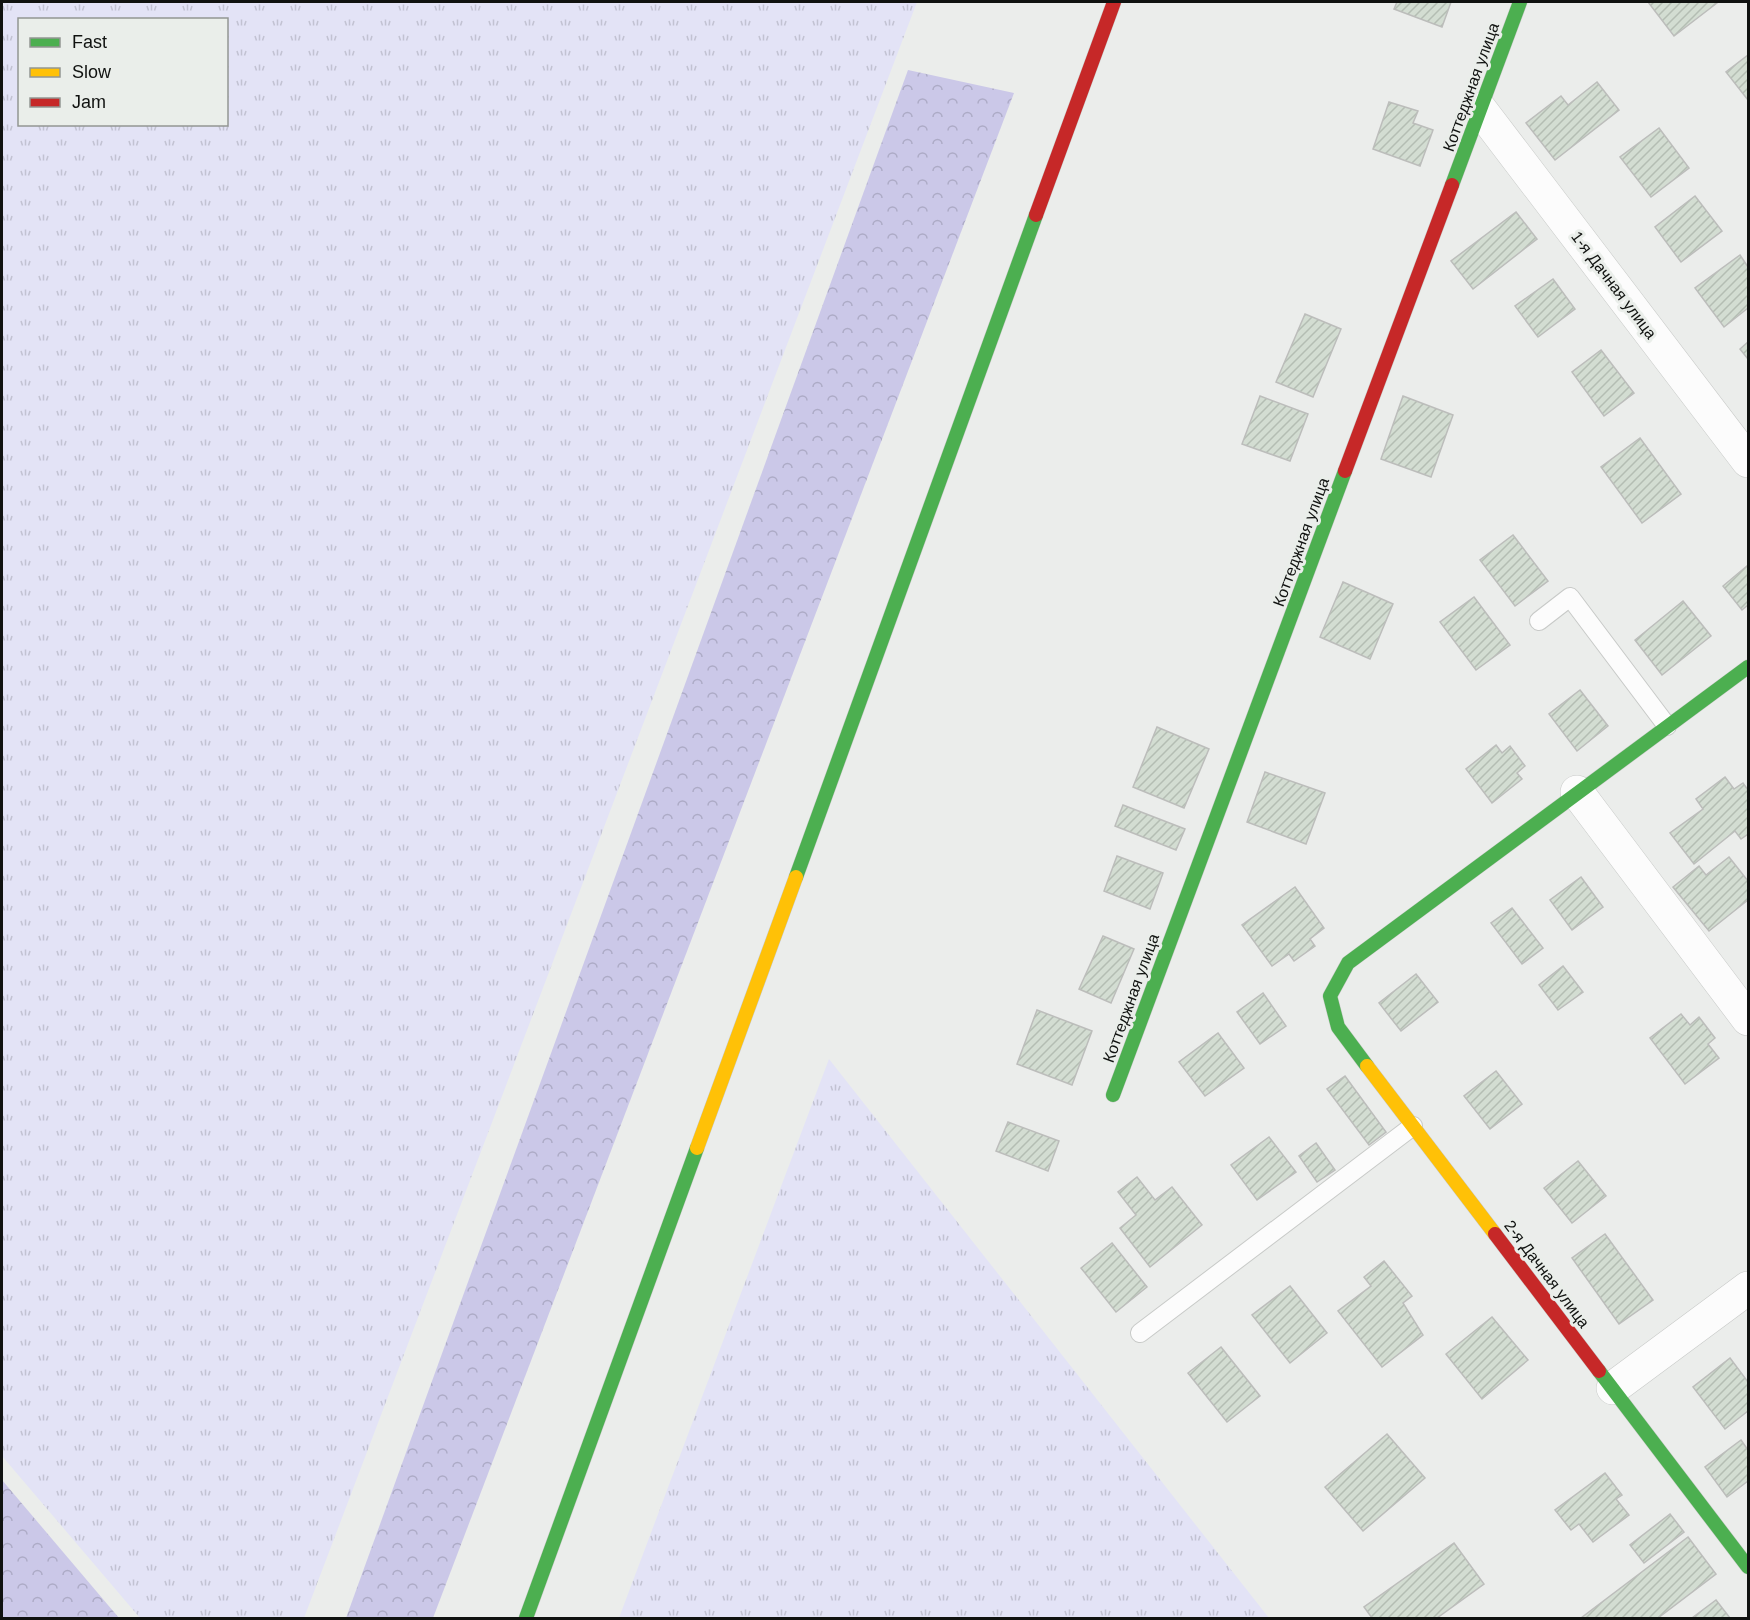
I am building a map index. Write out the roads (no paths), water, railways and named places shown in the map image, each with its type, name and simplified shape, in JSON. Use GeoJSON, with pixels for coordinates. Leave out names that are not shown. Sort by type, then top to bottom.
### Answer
{"type":"FeatureCollection","features":[{"type":"Feature","properties":{"kind":"street"},"geometry":{"type":"LineString","coordinates":[[526,1618],[1114,2]]}},
{"type":"Feature","properties":{"kind":"street","name":"Коттеджная улица"},"geometry":{"type":"LineString","coordinates":[[1113,1095],[1520,2]]}},
{"type":"Feature","properties":{"kind":"street","name":"1-я Дачная улица"},"geometry":{"type":"LineString","coordinates":[[1480,109],[1749,461]]}},
{"type":"Feature","properties":{"kind":"street"},"geometry":{"type":"LineString","coordinates":[[1749,667],[1577,792],[1749,1019]]}},
{"type":"Feature","properties":{"kind":"street","name":"2-я Дачная улица"},"geometry":{"type":"LineString","coordinates":[[1577,792],[1348,963],[1330,996],[1338,1027],[1749,1568]]}},
{"type":"Feature","properties":{"kind":"street"},"geometry":{"type":"LineString","coordinates":[[1613,1388],[1749,1288]]}},
{"type":"Feature","properties":{"kind":"street"},"geometry":{"type":"LineString","coordinates":[[590,1485],[628,1340]]}},
{"type":"Feature","properties":{"kind":"lane"},"geometry":{"type":"LineString","coordinates":[[1539,621],[1570,597],[1667,726]]}},
{"type":"Feature","properties":{"kind":"lane"},"geometry":{"type":"LineString","coordinates":[[1140,1333],[1413,1126]]}}]}
